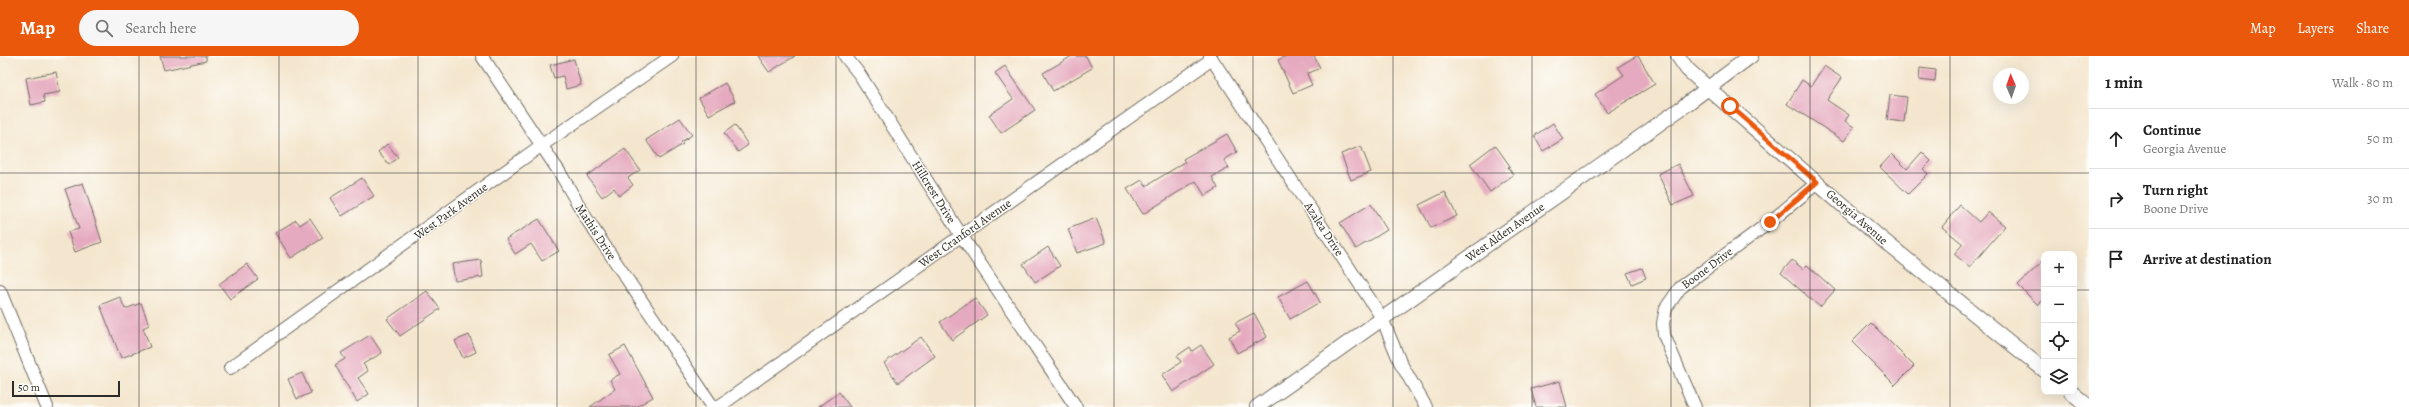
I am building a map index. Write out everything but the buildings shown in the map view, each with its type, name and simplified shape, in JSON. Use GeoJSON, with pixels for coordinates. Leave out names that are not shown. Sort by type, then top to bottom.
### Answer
{"type":"FeatureCollection","features":[{"type":"Feature","properties":{"kind":"street","name":"Mathis Drive"},"geometry":{"type":"LineString","coordinates":[[482,56],[542,145],[588,221],[713,407]]}},
{"type":"Feature","properties":{"kind":"street","name":"West Park Avenue"},"geometry":{"type":"LineString","coordinates":[[230,368],[542,145],[672,56]]}},
{"type":"Feature","properties":{"kind":"street","name":"Hillcrest Drive"},"geometry":{"type":"LineString","coordinates":[[845,56],[860,75],[962,235],[1076,407]]}},
{"type":"Feature","properties":{"kind":"street","name":"Georgia Avenue"},"geometry":{"type":"LineString","coordinates":[[1678,56],[1687,69],[1708,88],[1878,236],[2041,368]]}},
{"type":"Feature","properties":{"kind":"street","name":"West Alden Avenue"},"geometry":{"type":"LineString","coordinates":[[1257,407],[1751,56]]}},
{"type":"Feature","properties":{"kind":"street","name":"West Cranford Avenue"},"geometry":{"type":"LineString","coordinates":[[718,407],[1211,57]]}},
{"type":"Feature","properties":{"kind":"street","name":"Azalea Drive"},"geometry":{"type":"LineString","coordinates":[[1211,57],[1382,318],[1400,362],[1426,407]]}},
{"type":"Feature","properties":{"kind":"street","name":"Boone Drive"},"geometry":{"type":"LineString","coordinates":[[1695,407],[1664,335],[1663,323],[1666,308],[1680,288],[1770,222],[1817,182]]}},
{"type":"Feature","properties":{"kind":"street"},"geometry":{"type":"LineString","coordinates":[[0,291],[47,407]]}},
{"type":"Feature","properties":{"kind":"street"},"geometry":{"type":"LineString","coordinates":[[2075,395],[2089,407]]}},
{"type":"Feature","properties":{"kind":"route"},"geometry":{"type":"LineString","coordinates":[[1730,106],[1817,182],[1770,222]]}}]}
